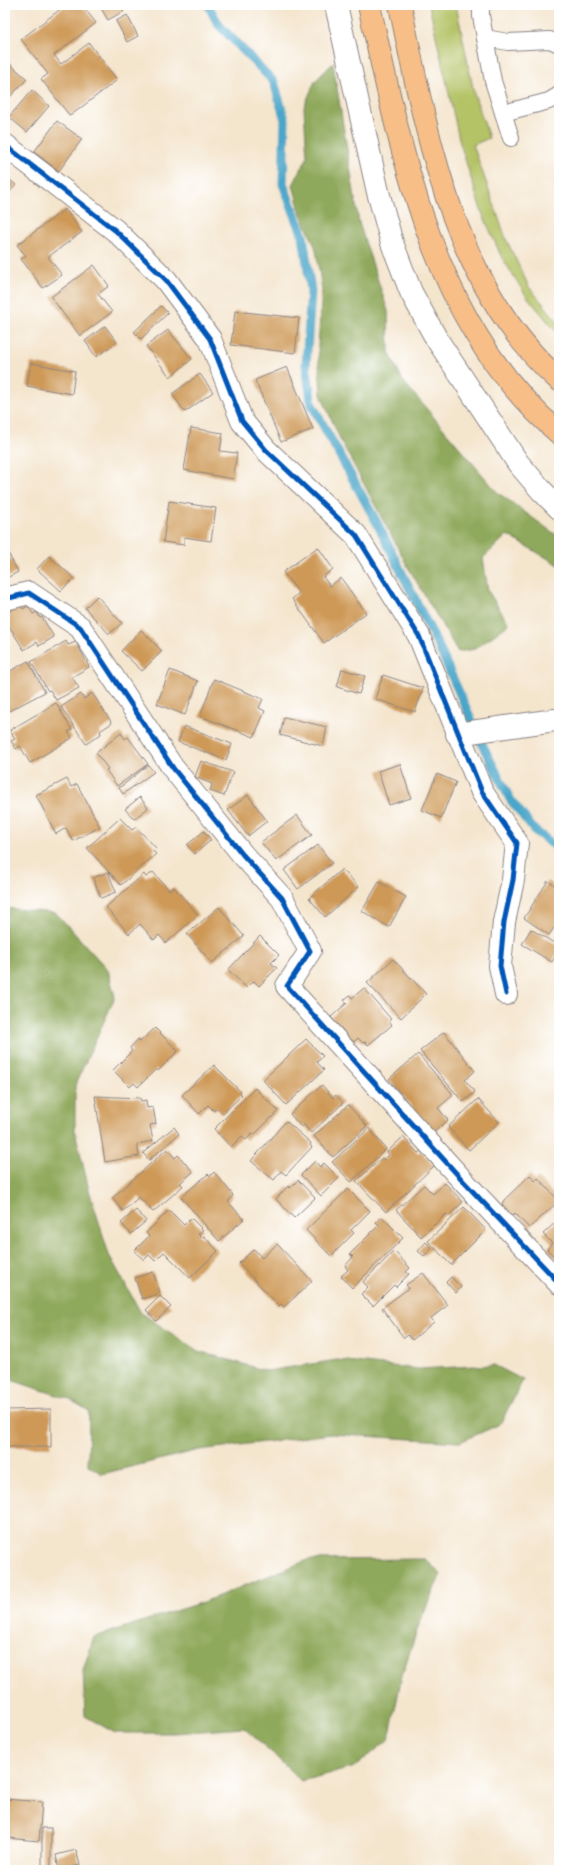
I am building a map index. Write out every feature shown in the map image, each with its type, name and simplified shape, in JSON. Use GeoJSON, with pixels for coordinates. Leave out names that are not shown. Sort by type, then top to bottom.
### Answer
{"type":"FeatureCollection","features":[{"type":"Feature","properties":{"kind":"highway"},"geometry":{"type":"LineString","coordinates":[[370,5],[398,133],[413,190],[431,242],[451,288],[476,335],[506,378],[542,419],[559,433]]}},
{"type":"Feature","properties":{"kind":"highway"},"geometry":{"type":"LineString","coordinates":[[400,5],[438,168],[454,217],[475,267],[497,306],[524,344],[559,380]]}},
{"type":"Feature","properties":{"kind":"street"},"geometry":{"type":"LineString","coordinates":[[336,5],[378,192],[392,243],[411,292],[440,345],[518,463],[559,508]]}},
{"type":"Feature","properties":{"kind":"street"},"geometry":{"type":"LineString","coordinates":[[5,145],[116,231],[166,280],[210,339],[242,421],[266,450],[356,535],[419,636],[457,734],[482,792],[517,843],[513,880],[504,922],[500,966],[506,994]]}},
{"type":"Feature","properties":{"kind":"street"},"geometry":{"type":"LineString","coordinates":[[5,599],[30,592],[80,627],[173,768],[243,855],[282,898],[310,952],[287,986],[465,1183],[559,1283]]}},
{"type":"Feature","properties":{"kind":"street"},"geometry":{"type":"LineString","coordinates":[[457,734],[555,720],[559,721]]}},
{"type":"Feature","properties":{"kind":"lane"},"geometry":{"type":"LineString","coordinates":[[481,5],[493,81],[511,138]]}},
{"type":"Feature","properties":{"kind":"lane"},"geometry":{"type":"LineString","coordinates":[[485,38],[508,42],[550,40],[559,44]]}},
{"type":"Feature","properties":{"kind":"lane"},"geometry":{"type":"LineString","coordinates":[[503,113],[549,101],[559,95]]}},
{"type":"Feature","properties":{"kind":"green space"},"geometry":{"type":"Polygon","coordinates":[[[429,5],[456,5],[474,93],[489,138],[473,145],[506,239],[529,287],[559,323],[559,335],[525,294],[501,256],[481,210],[460,143],[429,5]]]}},
{"type":"Feature","properties":{"kind":"green space"},"geometry":{"type":"Polygon","coordinates":[[[333,63],[359,223],[388,311],[389,352],[403,381],[497,492],[559,537],[559,565],[507,535],[483,558],[488,591],[509,624],[475,649],[458,652],[408,567],[340,439],[321,395],[318,346],[322,290],[316,249],[301,214],[293,185],[307,158],[304,107],[315,81],[333,63]]]}},
{"type":"Feature","properties":{"kind":"green space"},"geometry":{"type":"Polygon","coordinates":[[[5,908],[56,913],[108,970],[115,997],[75,1085],[75,1131],[89,1190],[109,1255],[141,1313],[198,1351],[267,1371],[337,1360],[419,1369],[494,1365],[523,1380],[500,1424],[460,1442],[331,1434],[199,1450],[102,1474],[88,1465],[89,1411],[69,1399],[5,1378],[5,908]]]}},
{"type":"Feature","properties":{"kind":"green space"},"geometry":{"type":"Polygon","coordinates":[[[425,1559],[441,1574],[421,1619],[402,1675],[389,1739],[355,1767],[301,1781],[244,1728],[174,1733],[115,1733],[85,1716],[83,1670],[94,1637],[206,1601],[308,1560],[425,1559]]]}},
{"type":"Feature","properties":{"kind":"building"},"geometry":{"type":"Polygon","coordinates":[[[66,5],[82,5],[96,23],[54,55],[61,64],[89,43],[117,80],[70,116],[41,79],[48,74],[21,39],[66,5]]]}},
{"type":"Feature","properties":{"kind":"building"},"geometry":{"type":"Polygon","coordinates":[[[99,5],[120,5],[124,11],[108,20],[99,5]]]}},
{"type":"Feature","properties":{"kind":"building"},"geometry":{"type":"Polygon","coordinates":[[[127,15],[138,36],[127,42],[116,21],[127,15]]]}},
{"type":"Feature","properties":{"kind":"building"},"geometry":{"type":"Polygon","coordinates":[[[8,62],[27,79],[5,102],[5,65],[8,62]]]}},
{"type":"Feature","properties":{"kind":"building"},"geometry":{"type":"Polygon","coordinates":[[[32,90],[49,106],[27,132],[9,117],[32,90]]]}},
{"type":"Feature","properties":{"kind":"building"},"geometry":{"type":"Polygon","coordinates":[[[57,121],[82,139],[59,171],[34,152],[57,121]]]}},
{"type":"Feature","properties":{"kind":"building"},"geometry":{"type":"Polygon","coordinates":[[[5,176],[16,185],[5,197],[5,176]]]}},
{"type":"Feature","properties":{"kind":"building"},"geometry":{"type":"Polygon","coordinates":[[[65,209],[82,232],[48,257],[62,275],[43,288],[21,259],[26,256],[17,245],[65,209]]]}},
{"type":"Feature","properties":{"kind":"building"},"geometry":{"type":"Polygon","coordinates":[[[94,265],[109,286],[98,294],[112,312],[80,336],[51,297],[94,265]]]}},
{"type":"Feature","properties":{"kind":"building"},"geometry":{"type":"Polygon","coordinates":[[[161,306],[168,313],[141,339],[134,332],[161,306]]]}},
{"type":"Feature","properties":{"kind":"building"},"geometry":{"type":"Polygon","coordinates":[[[235,311],[299,318],[295,353],[231,345],[235,311]]]}},
{"type":"Feature","properties":{"kind":"building"},"geometry":{"type":"Polygon","coordinates":[[[105,326],[117,342],[96,357],[85,341],[105,326]]]}},
{"type":"Feature","properties":{"kind":"building"},"geometry":{"type":"Polygon","coordinates":[[[168,330],[192,359],[170,377],[146,346],[168,330]]]}},
{"type":"Feature","properties":{"kind":"building"},"geometry":{"type":"Polygon","coordinates":[[[31,363],[75,371],[72,394],[27,386],[31,363]]]}},
{"type":"Feature","properties":{"kind":"building"},"geometry":{"type":"Polygon","coordinates":[[[287,367],[313,429],[281,442],[255,380],[287,367]]]}},
{"type":"Feature","properties":{"kind":"building"},"geometry":{"type":"Polygon","coordinates":[[[200,374],[213,392],[185,412],[172,394],[200,374]]]}},
{"type":"Feature","properties":{"kind":"building"},"geometry":{"type":"Polygon","coordinates":[[[191,428],[223,433],[220,451],[237,453],[233,479],[184,470],[191,428]]]}},
{"type":"Feature","properties":{"kind":"building"},"geometry":{"type":"Polygon","coordinates":[[[169,501],[216,508],[211,541],[184,537],[184,545],[163,542],[169,501]]]}},
{"type":"Feature","properties":{"kind":"building"},"geometry":{"type":"Polygon","coordinates":[[[5,547],[18,572],[5,579],[5,547]]]}},
{"type":"Feature","properties":{"kind":"building"},"geometry":{"type":"Polygon","coordinates":[[[318,547],[333,569],[323,577],[330,586],[341,578],[366,613],[324,643],[292,599],[299,593],[283,572],[318,547]]]}},
{"type":"Feature","properties":{"kind":"building"},"geometry":{"type":"Polygon","coordinates":[[[49,556],[74,578],[61,591],[37,569],[49,556]]]}},
{"type":"Feature","properties":{"kind":"building"},"geometry":{"type":"Polygon","coordinates":[[[97,596],[122,623],[109,634],[85,608],[97,596]]]}},
{"type":"Feature","properties":{"kind":"building"},"geometry":{"type":"Polygon","coordinates":[[[20,605],[23,609],[28,606],[33,614],[37,612],[40,618],[42,617],[54,637],[39,646],[37,642],[24,650],[5,620],[5,614],[20,605]]]}},
{"type":"Feature","properties":{"kind":"building"},"geometry":{"type":"Polygon","coordinates":[[[141,630],[162,651],[142,671],[121,651],[141,630]]]}},
{"type":"Feature","properties":{"kind":"building"},"geometry":{"type":"Polygon","coordinates":[[[66,641],[68,645],[76,642],[89,667],[72,677],[79,688],[56,700],[50,690],[48,691],[31,662],[66,641]]]}},
{"type":"Feature","properties":{"kind":"building"},"geometry":{"type":"Polygon","coordinates":[[[28,661],[45,692],[5,713],[5,674],[28,661]]]}},
{"type":"Feature","properties":{"kind":"building"},"geometry":{"type":"Polygon","coordinates":[[[342,669],[365,676],[359,694],[337,687],[342,669]]]}},
{"type":"Feature","properties":{"kind":"building"},"geometry":{"type":"Polygon","coordinates":[[[170,670],[198,681],[185,715],[157,704],[170,670]]]}},
{"type":"Feature","properties":{"kind":"building"},"geometry":{"type":"Polygon","coordinates":[[[383,675],[423,688],[415,712],[375,699],[383,675]]]}},
{"type":"Feature","properties":{"kind":"building"},"geometry":{"type":"Polygon","coordinates":[[[214,679],[263,699],[259,708],[265,711],[254,737],[200,716],[214,679]]]}},
{"type":"Feature","properties":{"kind":"building"},"geometry":{"type":"Polygon","coordinates":[[[92,693],[112,723],[100,731],[101,734],[86,744],[61,707],[81,694],[84,699],[92,693]]]}},
{"type":"Feature","properties":{"kind":"building"},"geometry":{"type":"Polygon","coordinates":[[[56,703],[72,730],[68,732],[72,738],[30,763],[20,746],[16,749],[11,741],[15,739],[10,730],[56,703]]]}},
{"type":"Feature","properties":{"kind":"building"},"geometry":{"type":"Polygon","coordinates":[[[284,717],[327,727],[323,746],[280,735],[284,717]]]}},
{"type":"Feature","properties":{"kind":"building"},"geometry":{"type":"Polygon","coordinates":[[[184,726],[232,744],[226,760],[178,742],[184,726]]]}},
{"type":"Feature","properties":{"kind":"building"},"geometry":{"type":"Polygon","coordinates":[[[121,733],[125,739],[128,737],[148,764],[117,786],[106,770],[108,769],[96,753],[121,733]]]}},
{"type":"Feature","properties":{"kind":"building"},"geometry":{"type":"Polygon","coordinates":[[[201,761],[233,772],[224,796],[210,791],[212,784],[195,777],[201,761]]]}},
{"type":"Feature","properties":{"kind":"building"},"geometry":{"type":"Polygon","coordinates":[[[400,764],[411,798],[389,805],[378,771],[400,764]]]}},
{"type":"Feature","properties":{"kind":"building"},"geometry":{"type":"Polygon","coordinates":[[[148,765],[154,772],[123,794],[119,788],[148,765]]]}},
{"type":"Feature","properties":{"kind":"building"},"geometry":{"type":"Polygon","coordinates":[[[437,774],[456,782],[441,818],[422,810],[437,774]]]}},
{"type":"Feature","properties":{"kind":"building"},"geometry":{"type":"Polygon","coordinates":[[[67,779],[71,787],[77,784],[100,827],[73,841],[66,828],[56,834],[36,795],[67,779]]]}},
{"type":"Feature","properties":{"kind":"building"},"geometry":{"type":"Polygon","coordinates":[[[248,795],[267,821],[248,836],[228,810],[248,795]]]}},
{"type":"Feature","properties":{"kind":"building"},"geometry":{"type":"Polygon","coordinates":[[[140,797],[148,808],[134,819],[125,809],[140,797]]]}},
{"type":"Feature","properties":{"kind":"building"},"geometry":{"type":"Polygon","coordinates":[[[297,815],[312,835],[276,861],[261,842],[297,815]]]}},
{"type":"Feature","properties":{"kind":"building"},"geometry":{"type":"Polygon","coordinates":[[[120,818],[132,830],[136,827],[156,848],[153,851],[156,854],[121,885],[87,848],[120,818]]]}},
{"type":"Feature","properties":{"kind":"building"},"geometry":{"type":"Polygon","coordinates":[[[204,831],[211,840],[195,854],[187,845],[204,831]]]}},
{"type":"Feature","properties":{"kind":"building"},"geometry":{"type":"Polygon","coordinates":[[[318,845],[332,863],[298,889],[284,870],[318,845]]]}},
{"type":"Feature","properties":{"kind":"building"},"geometry":{"type":"Polygon","coordinates":[[[342,869],[359,887],[325,917],[309,898],[342,869]]]}},
{"type":"Feature","properties":{"kind":"building"},"geometry":{"type":"Polygon","coordinates":[[[108,872],[116,892],[101,898],[93,878],[108,872]]]}},
{"type":"Feature","properties":{"kind":"building"},"geometry":{"type":"Polygon","coordinates":[[[153,872],[169,890],[174,887],[198,915],[166,943],[159,935],[154,940],[140,924],[129,934],[106,907],[144,874],[146,877],[153,872]]]}},
{"type":"Feature","properties":{"kind":"building"},"geometry":{"type":"Polygon","coordinates":[[[548,881],[559,888],[559,921],[549,935],[524,918],[548,881]]]}},
{"type":"Feature","properties":{"kind":"building"},"geometry":{"type":"Polygon","coordinates":[[[379,882],[406,897],[389,927],[362,911],[379,882]]]}},
{"type":"Feature","properties":{"kind":"building"},"geometry":{"type":"Polygon","coordinates":[[[219,907],[244,936],[212,963],[187,934],[219,907]]]}},
{"type":"Feature","properties":{"kind":"building"},"geometry":{"type":"Polygon","coordinates":[[[531,929],[559,946],[559,951],[552,962],[522,944],[531,929]]]}},
{"type":"Feature","properties":{"kind":"building"},"geometry":{"type":"Polygon","coordinates":[[[260,936],[279,955],[271,963],[277,968],[259,986],[254,981],[247,988],[228,970],[260,936]]]}},
{"type":"Feature","properties":{"kind":"building"},"geometry":{"type":"Polygon","coordinates":[[[393,959],[426,994],[401,1018],[367,983],[393,959]]]}},
{"type":"Feature","properties":{"kind":"building"},"geometry":{"type":"Polygon","coordinates":[[[364,988],[391,1019],[389,1021],[392,1025],[368,1045],[365,1042],[363,1043],[358,1038],[354,1042],[351,1040],[331,1017],[347,1003],[344,1000],[350,995],[352,998],[364,988]]]}},
{"type":"Feature","properties":{"kind":"building"},"geometry":{"type":"Polygon","coordinates":[[[155,1028],[178,1051],[158,1071],[156,1069],[138,1087],[134,1083],[130,1087],[113,1070],[132,1051],[130,1048],[138,1039],[140,1042],[155,1028]]]}},
{"type":"Feature","properties":{"kind":"building"},"geometry":{"type":"Polygon","coordinates":[[[444,1032],[475,1071],[465,1080],[475,1092],[463,1102],[420,1051],[444,1032]]]}},
{"type":"Feature","properties":{"kind":"building"},"geometry":{"type":"Polygon","coordinates":[[[306,1039],[323,1056],[317,1062],[324,1070],[286,1105],[263,1080],[306,1039]]]}},
{"type":"Feature","properties":{"kind":"building"},"geometry":{"type":"Polygon","coordinates":[[[418,1054],[452,1093],[452,1096],[438,1108],[448,1120],[433,1133],[389,1079],[418,1054]]]}},
{"type":"Feature","properties":{"kind":"building"},"geometry":{"type":"Polygon","coordinates":[[[214,1065],[241,1092],[240,1093],[242,1095],[222,1114],[217,1108],[214,1111],[208,1105],[199,1114],[182,1095],[214,1065]]]}},
{"type":"Feature","properties":{"kind":"building"},"geometry":{"type":"Polygon","coordinates":[[[322,1085],[333,1098],[336,1095],[343,1103],[311,1133],[304,1125],[301,1127],[290,1114],[322,1085]]]}},
{"type":"Feature","properties":{"kind":"building"},"geometry":{"type":"Polygon","coordinates":[[[255,1088],[278,1111],[254,1135],[252,1134],[246,1140],[242,1136],[231,1147],[214,1129],[255,1088]]]}},
{"type":"Feature","properties":{"kind":"building"},"geometry":{"type":"Polygon","coordinates":[[[95,1096],[140,1098],[141,1101],[146,1100],[147,1108],[153,1107],[156,1124],[150,1125],[153,1141],[137,1144],[139,1156],[105,1162],[95,1096]]]}},
{"type":"Feature","properties":{"kind":"building"},"geometry":{"type":"Polygon","coordinates":[[[478,1099],[499,1122],[469,1150],[448,1127],[478,1099]]]}},
{"type":"Feature","properties":{"kind":"building"},"geometry":{"type":"Polygon","coordinates":[[[348,1105],[367,1126],[333,1157],[314,1136],[348,1105]]]}},
{"type":"Feature","properties":{"kind":"building"},"geometry":{"type":"Polygon","coordinates":[[[286,1121],[311,1143],[310,1145],[312,1147],[286,1175],[281,1171],[274,1180],[251,1161],[286,1121]]]}},
{"type":"Feature","properties":{"kind":"building"},"geometry":{"type":"Polygon","coordinates":[[[174,1127],[179,1134],[149,1160],[143,1153],[174,1127]]]}},
{"type":"Feature","properties":{"kind":"building"},"geometry":{"type":"Polygon","coordinates":[[[369,1128],[386,1149],[351,1182],[332,1162],[369,1128]]]}},
{"type":"Feature","properties":{"kind":"building"},"geometry":{"type":"Polygon","coordinates":[[[403,1137],[418,1153],[421,1151],[434,1166],[386,1212],[356,1181],[382,1158],[384,1160],[389,1155],[387,1152],[403,1137]]]}},
{"type":"Feature","properties":{"kind":"building"},"geometry":{"type":"Polygon","coordinates":[[[167,1149],[175,1158],[178,1155],[193,1172],[180,1183],[183,1186],[153,1212],[139,1197],[123,1211],[112,1198],[167,1149]]]}},
{"type":"Feature","properties":{"kind":"building"},"geometry":{"type":"Polygon","coordinates":[[[315,1161],[320,1167],[324,1163],[339,1178],[321,1196],[301,1175],[315,1161]]]}},
{"type":"Feature","properties":{"kind":"building"},"geometry":{"type":"Polygon","coordinates":[[[214,1172],[233,1195],[228,1202],[244,1219],[219,1241],[181,1197],[208,1174],[210,1176],[214,1172]]]}},
{"type":"Feature","properties":{"kind":"building"},"geometry":{"type":"Polygon","coordinates":[[[530,1175],[535,1181],[538,1178],[559,1201],[529,1228],[515,1213],[512,1215],[502,1204],[504,1200],[530,1175]]]}},
{"type":"Feature","properties":{"kind":"building"},"geometry":{"type":"Polygon","coordinates":[[[298,1180],[315,1198],[294,1218],[276,1199],[288,1186],[290,1188],[298,1180]]]}},
{"type":"Feature","properties":{"kind":"building"},"geometry":{"type":"Polygon","coordinates":[[[445,1183],[463,1202],[448,1216],[446,1214],[421,1237],[396,1210],[424,1185],[433,1194],[445,1183]]]}},
{"type":"Feature","properties":{"kind":"building"},"geometry":{"type":"Polygon","coordinates":[[[348,1189],[370,1211],[351,1230],[354,1233],[331,1256],[306,1230],[348,1189]]]}},
{"type":"Feature","properties":{"kind":"building"},"geometry":{"type":"Polygon","coordinates":[[[464,1207],[486,1230],[451,1265],[428,1241],[464,1207]]]}},
{"type":"Feature","properties":{"kind":"building"},"geometry":{"type":"Polygon","coordinates":[[[136,1210],[146,1221],[131,1234],[121,1223],[136,1210]]]}},
{"type":"Feature","properties":{"kind":"building"},"geometry":{"type":"Polygon","coordinates":[[[169,1210],[184,1225],[191,1218],[203,1230],[198,1234],[202,1238],[204,1236],[218,1251],[190,1278],[164,1252],[155,1261],[149,1255],[144,1260],[134,1251],[149,1236],[146,1233],[169,1210]]]}},
{"type":"Feature","properties":{"kind":"building"},"geometry":{"type":"Polygon","coordinates":[[[382,1217],[403,1238],[352,1288],[341,1276],[348,1270],[345,1266],[353,1257],[350,1254],[379,1225],[376,1222],[382,1217]]]}},
{"type":"Feature","properties":{"kind":"building"},"geometry":{"type":"Polygon","coordinates":[[[559,1219],[559,1262],[547,1249],[552,1243],[543,1234],[559,1219]]]}},
{"type":"Feature","properties":{"kind":"building"},"geometry":{"type":"Polygon","coordinates":[[[426,1242],[432,1248],[424,1256],[418,1251],[426,1242]]]}},
{"type":"Feature","properties":{"kind":"building"},"geometry":{"type":"Polygon","coordinates":[[[277,1244],[312,1281],[284,1307],[281,1304],[279,1306],[239,1263],[254,1249],[262,1258],[277,1244]]]}},
{"type":"Feature","properties":{"kind":"building"},"geometry":{"type":"Polygon","coordinates":[[[394,1251],[410,1268],[406,1272],[409,1274],[396,1287],[394,1285],[373,1306],[361,1294],[368,1287],[363,1282],[394,1251]]]}},
{"type":"Feature","properties":{"kind":"building"},"geometry":{"type":"Polygon","coordinates":[[[153,1272],[160,1293],[142,1299],[135,1278],[153,1272]]]}},
{"type":"Feature","properties":{"kind":"building"},"geometry":{"type":"Polygon","coordinates":[[[423,1273],[448,1305],[431,1318],[434,1322],[412,1340],[408,1335],[404,1338],[382,1308],[409,1288],[406,1285],[423,1273]]]}},
{"type":"Feature","properties":{"kind":"building"},"geometry":{"type":"Polygon","coordinates":[[[451,1277],[461,1287],[456,1293],[446,1282],[451,1277]]]}},
{"type":"Feature","properties":{"kind":"building"},"geometry":{"type":"Polygon","coordinates":[[[160,1296],[171,1307],[156,1321],[146,1310],[160,1296]]]}},
{"type":"Feature","properties":{"kind":"building"},"geometry":{"type":"Polygon","coordinates":[[[51,1409],[51,1447],[6,1447],[6,1410],[51,1409]]]}},
{"type":"Feature","properties":{"kind":"building"},"geometry":{"type":"Polygon","coordinates":[[[5,1799],[42,1802],[39,1841],[5,1838],[5,1799]]]}},
{"type":"Feature","properties":{"kind":"building"},"geometry":{"type":"Polygon","coordinates":[[[42,1828],[51,1828],[51,1870],[42,1870],[42,1828]]]}},
{"type":"Feature","properties":{"kind":"building"},"geometry":{"type":"Polygon","coordinates":[[[76,1850],[80,1865],[59,1870],[56,1855],[76,1850]]]}},
{"type":"Feature","properties":{"kind":"building"},"geometry":{"type":"Polygon","coordinates":[[[93,1866],[94,1870],[81,1870],[81,1869],[93,1866]]]}},
{"type":"Feature","properties":{"kind":"waterway"},"geometry":{"type":"LineString","coordinates":[[208,5],[219,25],[274,82],[285,120],[283,184],[303,236],[311,291],[306,366],[312,405],[376,521],[438,645],[483,746],[510,799],[534,830],[559,849]]}},
{"type":"Feature","properties":{"kind":"cycle path"},"geometry":{"type":"LineString","coordinates":[[5,145],[116,231],[166,280],[210,339],[242,421],[266,450],[356,535],[419,636],[482,792],[517,843],[513,880],[504,922],[500,966],[506,994]]}},
{"type":"Feature","properties":{"kind":"cycle path"},"geometry":{"type":"LineString","coordinates":[[5,599],[29,593],[80,627],[173,768],[243,855],[282,898],[310,951],[287,986],[465,1183],[559,1283]]}}]}
